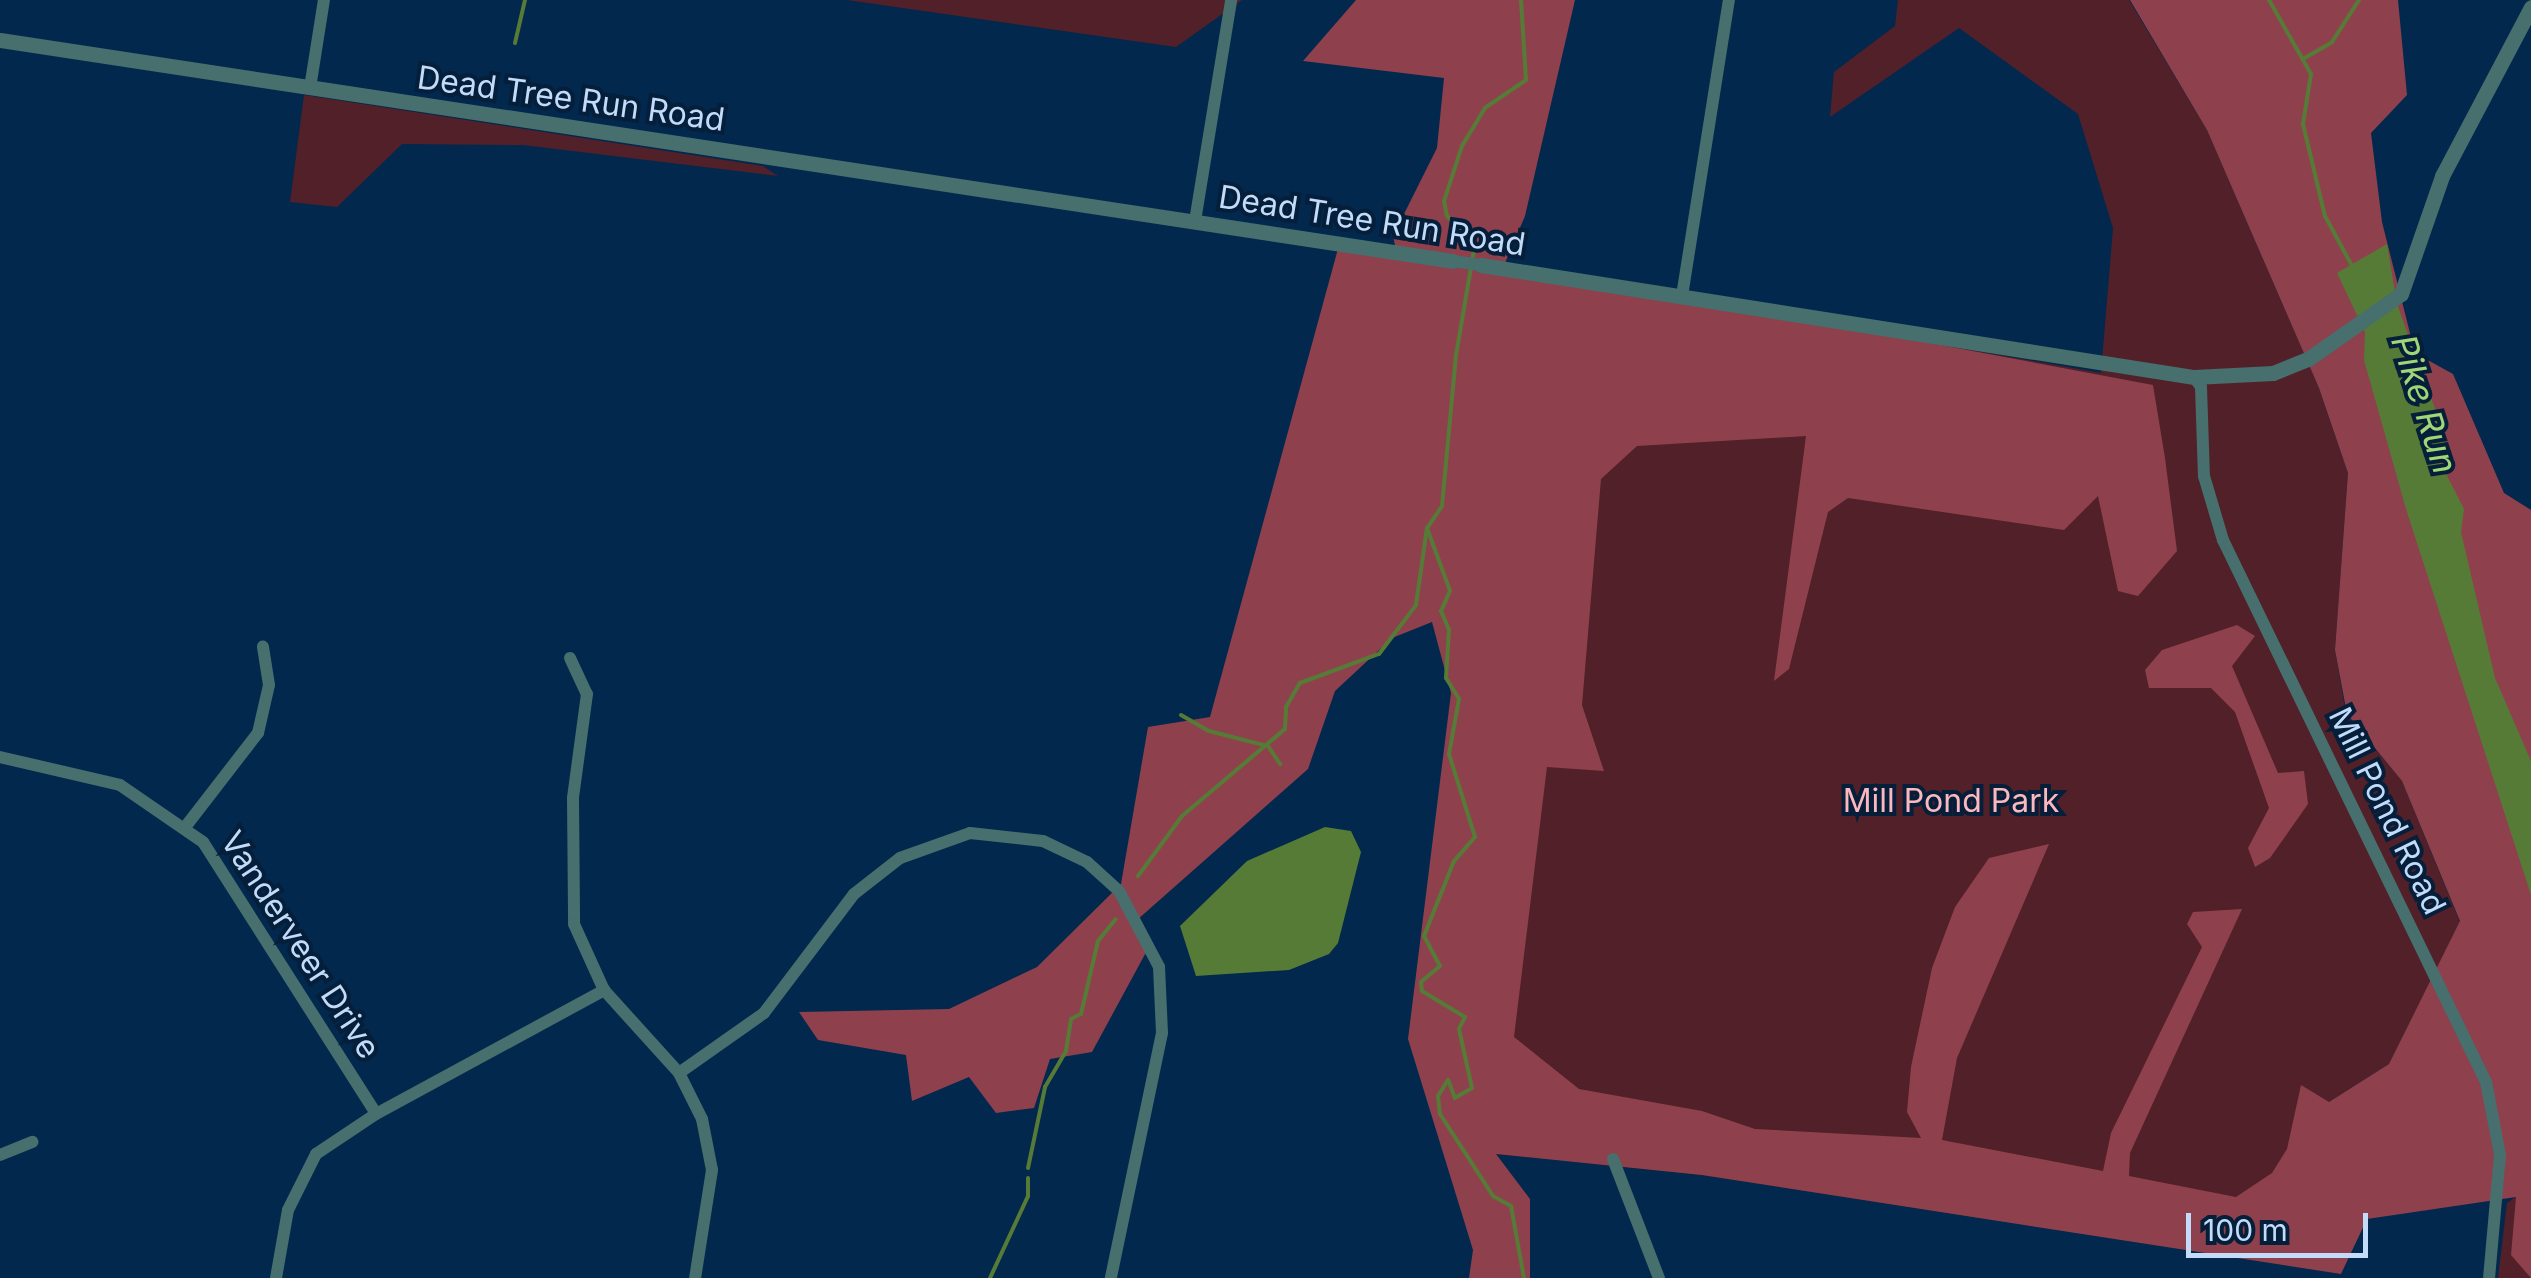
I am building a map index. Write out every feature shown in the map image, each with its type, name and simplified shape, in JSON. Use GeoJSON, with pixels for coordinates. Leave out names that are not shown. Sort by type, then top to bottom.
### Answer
{"type":"FeatureCollection","features":[{"type":"Feature","properties":{"kind":"street"},"geometry":{"type":"LineString","coordinates":[[310,88],[324,0]]}},
{"type":"Feature","properties":{"kind":"street"},"geometry":{"type":"LineString","coordinates":[[1195,222],[1231,0]]}},
{"type":"Feature","properties":{"kind":"street"},"geometry":{"type":"LineString","coordinates":[[1682,296],[1729,0]]}},
{"type":"Feature","properties":{"kind":"street","name":"Dead Tree Run Road"},"geometry":{"type":"LineString","coordinates":[[0,40],[2194,377],[2285,370],[2398,297],[2421,229],[2531,7]]}},
{"type":"Feature","properties":{"kind":"street","name":"Mill Pond Road"},"geometry":{"type":"LineString","coordinates":[[2194,377],[2202,387],[2204,476],[2224,540],[2486,1082],[2500,1155],[2488,1278]]}},
{"type":"Feature","properties":{"kind":"street"},"geometry":{"type":"LineString","coordinates":[[186,826],[258,733],[269,686],[262,646]]}},
{"type":"Feature","properties":{"kind":"street"},"geometry":{"type":"LineString","coordinates":[[570,658],[586,694],[573,798],[570,902],[588,961],[604,990],[678,1073],[702,1120],[712,1170],[695,1278]]}},
{"type":"Feature","properties":{"kind":"street","name":"Vanderveer Drive"},"geometry":{"type":"LineString","coordinates":[[0,757],[120,785],[186,826],[239,891],[376,1114]]}},
{"type":"Feature","properties":{"kind":"street"},"geometry":{"type":"LineString","coordinates":[[678,1073],[764,1013],[854,894],[900,858],[970,833],[1043,841],[1087,862],[1119,891],[1159,966],[1162,1033],[1110,1278]]}},
{"type":"Feature","properties":{"kind":"street"},"geometry":{"type":"LineString","coordinates":[[276,1278],[300,1177],[316,1154],[376,1114],[604,990]]}},
{"type":"Feature","properties":{"kind":"street"},"geometry":{"type":"LineString","coordinates":[[0,1155],[32,1142]]}},
{"type":"Feature","properties":{"kind":"street"},"geometry":{"type":"LineString","coordinates":[[1614,1159],[1660,1278]]}},
{"type":"Feature","properties":{"kind":"green space"},"geometry":{"type":"Polygon","coordinates":[[[847,0],[1242,0],[1176,47],[847,0]]]}},
{"type":"Feature","properties":{"kind":"green space","name":"Mill Pond Park"},"geometry":{"type":"Polygon","coordinates":[[[1898,0],[2129,0],[2207,130],[2319,388],[2348,473],[2335,650],[2346,714],[2402,781],[2460,922],[2389,1064],[2329,1102],[2247,1259],[1702,1175],[1499,1154],[1606,286],[2101,373],[2113,228],[2078,114],[1959,28],[1830,117],[1834,72],[1895,26],[1898,0]]]}},
{"type":"Feature","properties":{"kind":"green space"},"geometry":{"type":"Polygon","coordinates":[[[304,95],[763,166],[778,176],[523,145],[402,144],[337,207],[290,202],[304,95]]]}},
{"type":"Feature","properties":{"kind":"green space"},"geometry":{"type":"Polygon","coordinates":[[[2531,1186],[2531,1278],[2498,1278],[2507,1203],[2531,1186]]]}},
{"type":"Feature","properties":{"kind":"shaded area"},"geometry":{"type":"Polygon","coordinates":[[[1356,0],[1575,0],[1525,216],[1505,263],[2153,385],[2165,458],[2177,551],[2138,596],[2118,591],[2098,496],[2064,530],[1848,498],[1828,512],[1789,669],[1774,681],[1806,436],[1637,446],[1601,479],[1582,705],[1604,771],[1547,767],[1514,1037],[1579,1089],[1702,1111],[1755,1129],[1921,1138],[1907,1112],[1911,1067],[1932,968],[1955,907],[1989,858],[2049,844],[1957,1058],[1942,1140],[2103,1171],[2111,1133],[2202,947],[2187,924],[2193,912],[2242,909],[2130,1153],[2129,1176],[2236,1197],[2272,1173],[2287,1149],[2301,1085],[2329,1102],[2389,1064],[2460,921],[2402,781],[2347,714],[2335,650],[2348,473],[2319,388],[2207,130],[2130,0],[2398,0],[2407,95],[2371,133],[2382,222],[2415,353],[2453,374],[2504,493],[2531,510],[2531,1278],[2511,1255],[2516,1197],[2367,1219],[2341,1274],[1702,1175],[1496,1154],[1530,1199],[1530,1278],[1469,1278],[1473,1250],[1408,1039],[1451,693],[1432,622],[1392,638],[1335,691],[1308,769],[1137,920],[1150,945],[1092,1052],[1050,1059],[1034,1108],[996,1113],[969,1077],[912,1101],[906,1055],[818,1040],[799,1012],[949,1009],[1037,967],[1121,884],[1148,727],[1210,717],[1339,245],[1397,255],[1393,236],[1437,148],[1444,78],[1303,61],[1356,0]]]}},
{"type":"Feature","properties":{"kind":"shaded area"},"geometry":{"type":"Polygon","coordinates":[[[2237,625],[2255,636],[2232,666],[2278,773],[2304,771],[2308,804],[2270,858],[2255,867],[2248,848],[2269,808],[2235,712],[2211,688],[2149,688],[2145,670],[2162,650],[2237,625]]]}},
{"type":"Feature","properties":{"kind":"water"},"geometry":{"type":"Polygon","coordinates":[[[2387,244],[2397,304],[2445,436],[2440,462],[2464,509],[2461,532],[2495,678],[2531,761],[2531,895],[2406,509],[2364,360],[2365,332],[2337,273],[2387,244]]]}},
{"type":"Feature","properties":{"kind":"water"},"geometry":{"type":"Polygon","coordinates":[[[1325,827],[1351,831],[1361,852],[1338,943],[1329,954],[1289,970],[1196,976],[1180,926],[1247,861],[1325,827]]]}},
{"type":"Feature","properties":{"kind":"waterway"},"geometry":{"type":"LineString","coordinates":[[515,43],[525,0]]}},
{"type":"Feature","properties":{"kind":"waterway"},"geometry":{"type":"LineString","coordinates":[[1521,0],[1526,80],[1485,108],[1462,146],[1444,201],[1447,216],[1475,244],[1456,355],[1442,506],[1427,528],[1450,591],[1441,611],[1449,630],[1446,678],[1459,699],[1449,754],[1475,837],[1454,861],[1424,936],[1440,966],[1421,982],[1422,991],[1465,1017],[1459,1029],[1472,1088],[1455,1098],[1448,1080],[1438,1096],[1440,1114],[1493,1196],[1511,1206],[1524,1278]]}},
{"type":"Feature","properties":{"kind":"waterway","name":"Pike Run"},"geometry":{"type":"LineString","coordinates":[[2269,0],[2311,74],[2303,124],[2325,216],[2352,266]]}},
{"type":"Feature","properties":{"kind":"waterway"},"geometry":{"type":"LineString","coordinates":[[2303,59],[2332,42],[2359,0]]}},
{"type":"Feature","properties":{"kind":"waterway"},"geometry":{"type":"LineString","coordinates":[[1138,876],[1182,816],[1285,729],[1286,707],[1300,683],[1379,654],[1416,605],[1427,528]]}},
{"type":"Feature","properties":{"kind":"waterway"},"geometry":{"type":"LineString","coordinates":[[1181,715],[1209,731],[1268,746],[1280,764]]}},
{"type":"Feature","properties":{"kind":"waterway"},"geometry":{"type":"LineString","coordinates":[[1028,1168],[1045,1087],[1066,1051],[1071,1019],[1081,1014],[1098,941],[1116,919]]}},
{"type":"Feature","properties":{"kind":"waterway"},"geometry":{"type":"LineString","coordinates":[[990,1278],[1028,1196],[1028,1178]]}}]}
